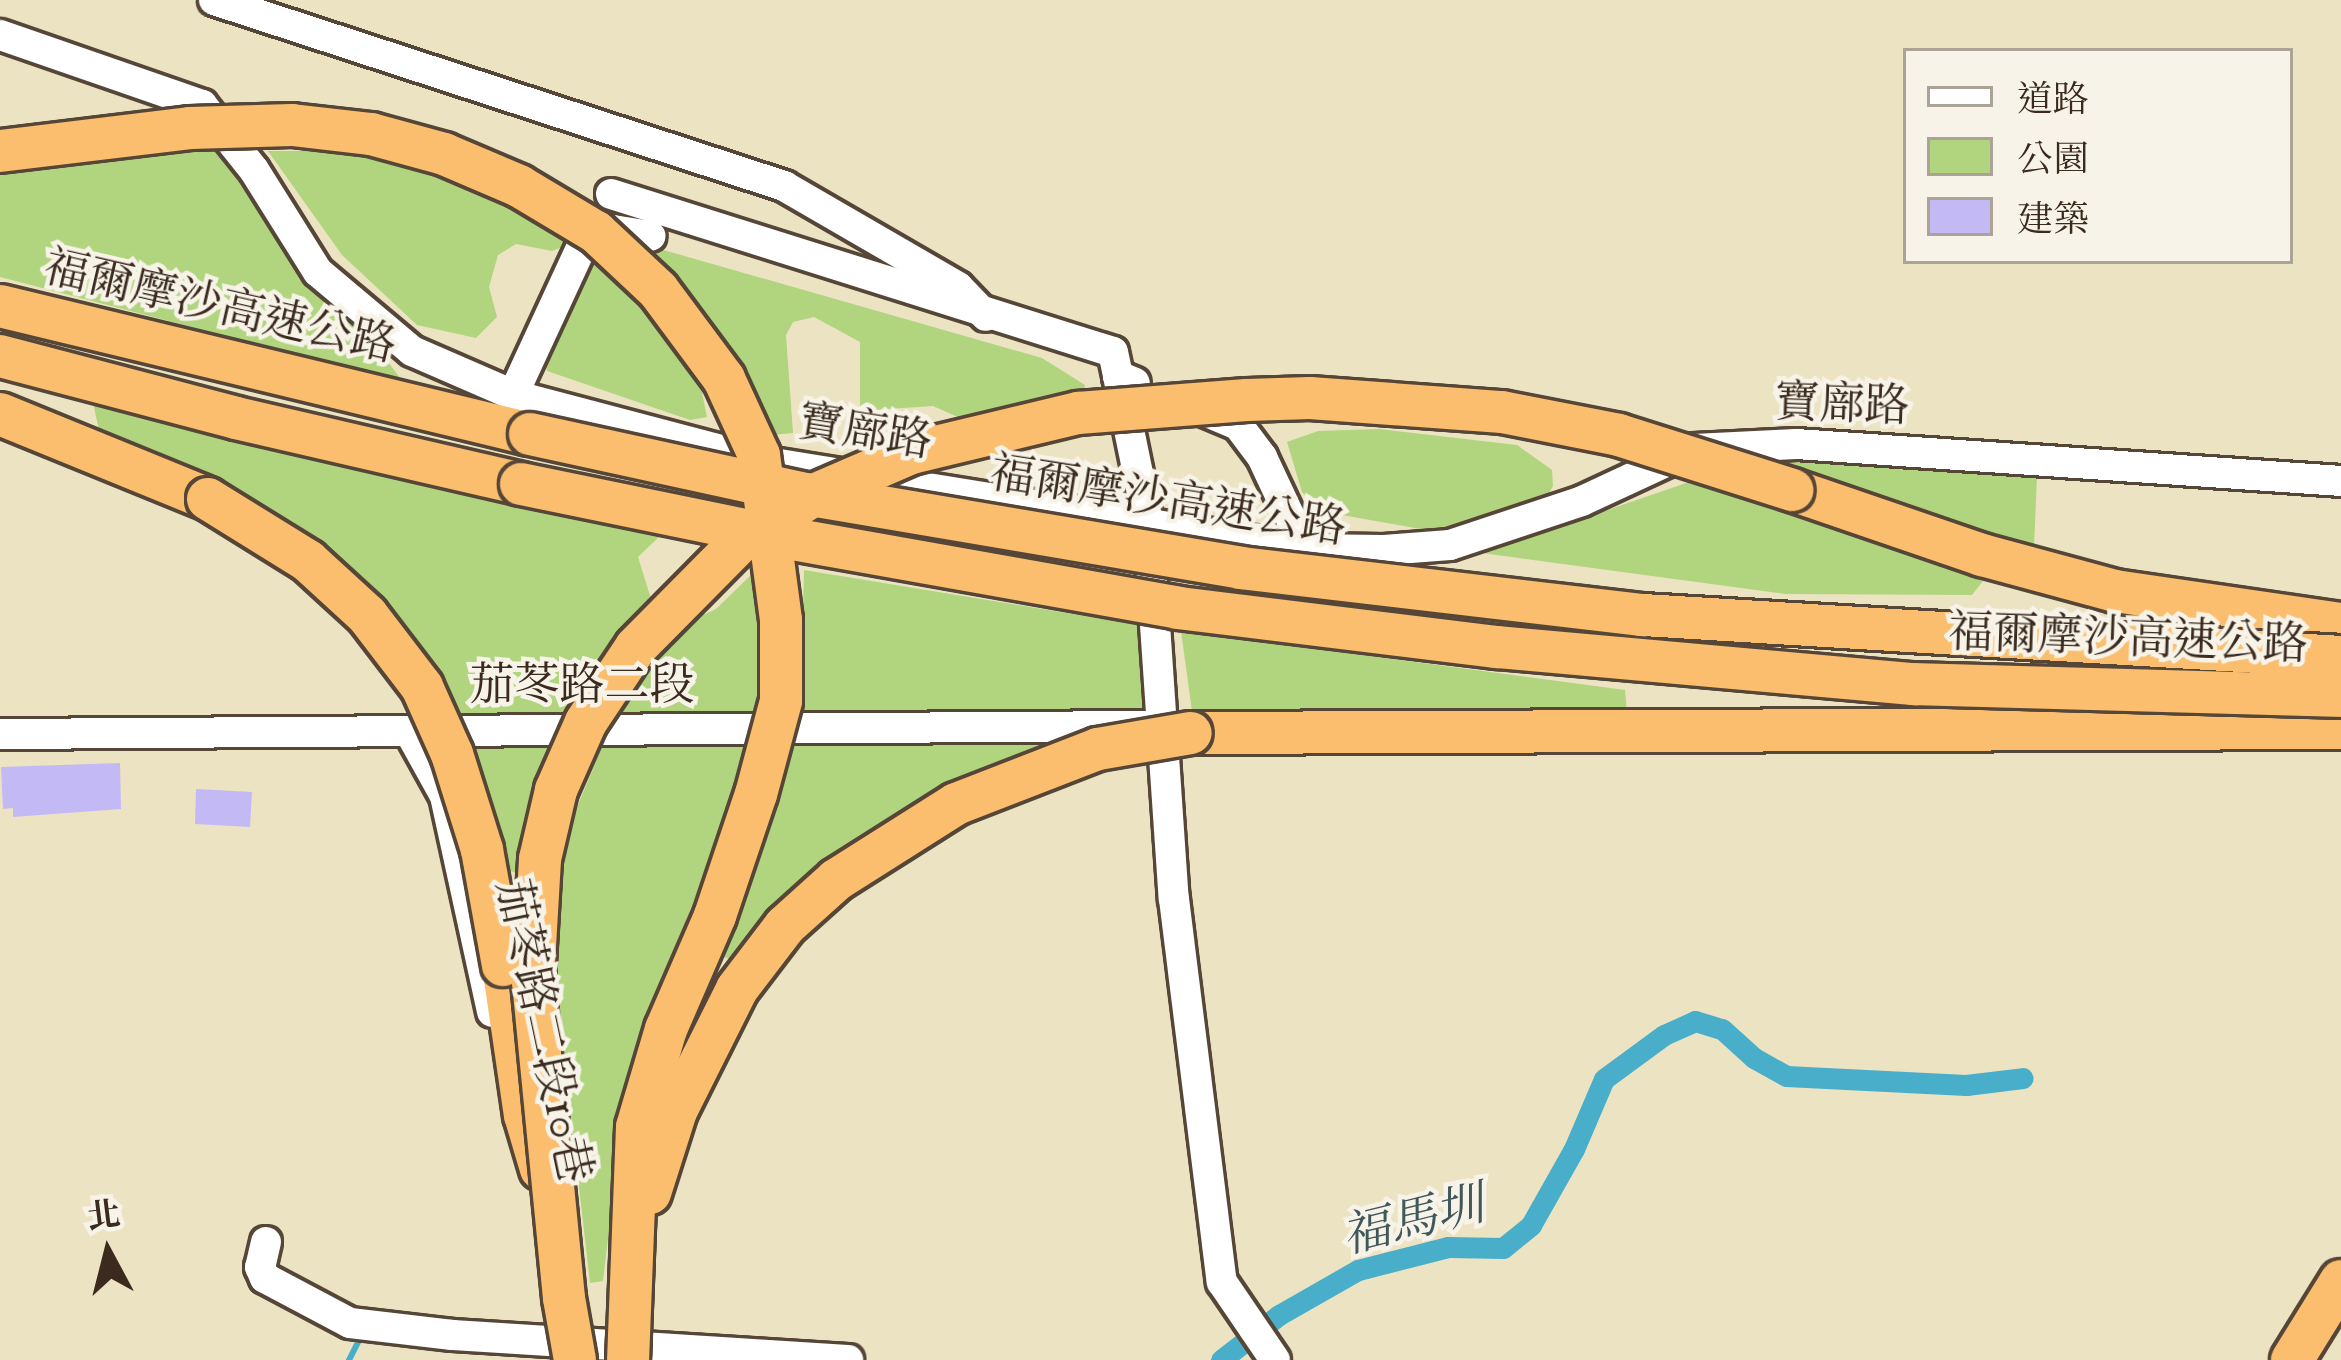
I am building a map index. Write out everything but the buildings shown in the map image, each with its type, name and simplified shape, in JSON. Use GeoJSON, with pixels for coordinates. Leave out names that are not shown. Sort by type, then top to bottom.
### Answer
{"type":"FeatureCollection","features":[{"type":"Feature","properties":{"kind":"highway"},"geometry":{"type":"LineString","coordinates":[[0,151],[190,128],[292,125],[371,134],[444,154],[519,186],[596,232],[658,290],[724,379],[759,455],[781,620],[781,701],[757,794],[715,916],[666,1029],[638,1126],[628,1360]]}},
{"type":"Feature","properties":{"kind":"highway","name":"福爾摩沙高速公路"},"geometry":{"type":"LineString","coordinates":[[0,306],[805,494],[1241,568],[1642,615],[2341,657]]}},
{"type":"Feature","properties":{"kind":"highway","name":"福爾摩沙高速公路"},"geometry":{"type":"LineString","coordinates":[[0,356],[236,418],[652,513],[1178,608],[1702,670],[1914,684],[2341,696]]}},
{"type":"Feature","properties":{"kind":"highway"},"geometry":{"type":"LineString","coordinates":[[560,1354],[556,1217],[533,981],[533,918],[556,790],[586,722],[636,647],[742,540],[814,495],[910,453],[1078,413],[1155,405],[1310,398],[1502,412],[1619,435],[1982,555],[2115,591],[2341,624]]}},
{"type":"Feature","properties":{"kind":"highway"},"geometry":{"type":"LineString","coordinates":[[0,414],[246,519],[308,560],[367,615],[422,687],[452,754],[482,850],[525,1115],[556,1217]]}},
{"type":"Feature","properties":{"kind":"highway"},"geometry":{"type":"LineString","coordinates":[[631,1251],[676,1111],[706,1046],[736,989],[785,926],[836,880],[915,826],[956,804],[1098,748],[1191,733],[2341,728]]}},
{"type":"Feature","properties":{"kind":"highway"},"geometry":{"type":"LineString","coordinates":[[2292,1360],[2341,1281]]}},
{"type":"Feature","properties":{"kind":"street"},"geometry":{"type":"LineString","coordinates":[[214,0],[784,186],[958,287],[986,316]]}},
{"type":"Feature","properties":{"kind":"street","name":"寶廍路"},"geometry":{"type":"LineString","coordinates":[[0,35],[202,105],[254,170],[319,272],[412,351],[514,395],[767,462],[1305,549],[1450,545],[1582,501],[1694,449],[1796,444],[2341,481]]}},
{"type":"Feature","properties":{"kind":"street"},"geometry":{"type":"LineString","coordinates":[[611,194],[986,316],[1113,352],[1148,522],[1174,899],[1222,1282],[1275,1360]]}},
{"type":"Feature","properties":{"kind":"street"},"geometry":{"type":"LineString","coordinates":[[514,395],[581,248],[614,230],[651,236]]}},
{"type":"Feature","properties":{"kind":"street"},"geometry":{"type":"LineString","coordinates":[[1118,376],[1238,425],[1262,457],[1305,549]]}},
{"type":"Feature","properties":{"kind":"street","name":"茄苳路二段"},"geometry":{"type":"LineString","coordinates":[[0,734],[1165,725]]}},
{"type":"Feature","properties":{"kind":"street","name":"茄苳路二段10巷"},"geometry":{"type":"LineString","coordinates":[[409,731],[445,796],[536,1206],[560,1354]]}},
{"type":"Feature","properties":{"kind":"street"},"geometry":{"type":"LineString","coordinates":[[266,1242],[260,1268],[265,1278],[350,1323],[560,1354],[848,1360]]}},
{"type":"Feature","properties":{"kind":"green space"},"geometry":{"type":"Polygon","coordinates":[[[216,149],[320,291],[371,339],[403,382],[0,277],[0,175],[216,149]]]}},
{"type":"Feature","properties":{"kind":"green space"},"geometry":{"type":"Polygon","coordinates":[[[268,151],[365,151],[453,174],[559,229],[565,246],[552,251],[516,244],[498,255],[489,287],[497,317],[476,338],[417,325],[342,255],[268,151]]]}},
{"type":"Feature","properties":{"kind":"green space"},"geometry":{"type":"Polygon","coordinates":[[[646,245],[1042,358],[1085,385],[1082,402],[960,418],[933,406],[860,411],[860,342],[814,317],[793,322],[786,335],[793,433],[771,435],[739,366],[646,245]]]}},
{"type":"Feature","properties":{"kind":"green space"},"geometry":{"type":"Polygon","coordinates":[[[592,256],[609,264],[697,368],[707,417],[690,420],[547,371],[544,359],[592,256]]]}},
{"type":"Feature","properties":{"kind":"green space"},"geometry":{"type":"Polygon","coordinates":[[[93,403],[218,438],[660,536],[638,557],[652,602],[525,877],[504,868],[401,629],[331,549],[243,493],[99,430],[93,403]]]}},
{"type":"Feature","properties":{"kind":"green space"},"geometry":{"type":"Polygon","coordinates":[[[1379,429],[1517,445],[1552,470],[1553,486],[1544,502],[1471,528],[1426,530],[1320,511],[1302,492],[1287,442],[1318,431],[1379,429]]]}},
{"type":"Feature","properties":{"kind":"green space"},"geometry":{"type":"Polygon","coordinates":[[[1782,457],[2021,468],[2037,477],[2034,547],[2008,544],[1818,481],[1778,462],[1782,457]]]}},
{"type":"Feature","properties":{"kind":"green space"},"geometry":{"type":"Polygon","coordinates":[[[1692,481],[1983,581],[1972,595],[1785,594],[1482,553],[1692,481]]]}},
{"type":"Feature","properties":{"kind":"green space"},"geometry":{"type":"Polygon","coordinates":[[[757,569],[765,683],[738,789],[668,966],[620,1135],[603,1281],[590,1283],[553,960],[567,831],[616,714],[677,627],[716,609],[757,569]]]}},
{"type":"Feature","properties":{"kind":"green space"},"geometry":{"type":"Polygon","coordinates":[[[804,570],[1140,625],[1143,708],[1088,721],[1088,738],[987,769],[929,797],[735,961],[724,957],[778,795],[801,691],[804,570]]]}},
{"type":"Feature","properties":{"kind":"green space"},"geometry":{"type":"Polygon","coordinates":[[[1181,631],[1625,690],[1627,714],[1192,711],[1181,631]]]}},
{"type":"Feature","properties":{"kind":"waterway","name":"福馬圳"},"geometry":{"type":"LineString","coordinates":[[1221,1360],[1279,1315],[1358,1270],[1448,1247],[1503,1248],[1531,1225],[1574,1149],[1604,1079],[1664,1035],[1695,1021],[1722,1029],[1754,1058],[1786,1076],[1966,1085],[2023,1078]]}},
{"type":"Feature","properties":{"kind":"waterway"},"geometry":{"type":"LineString","coordinates":[[349,1360],[360,1338]]}}]}
